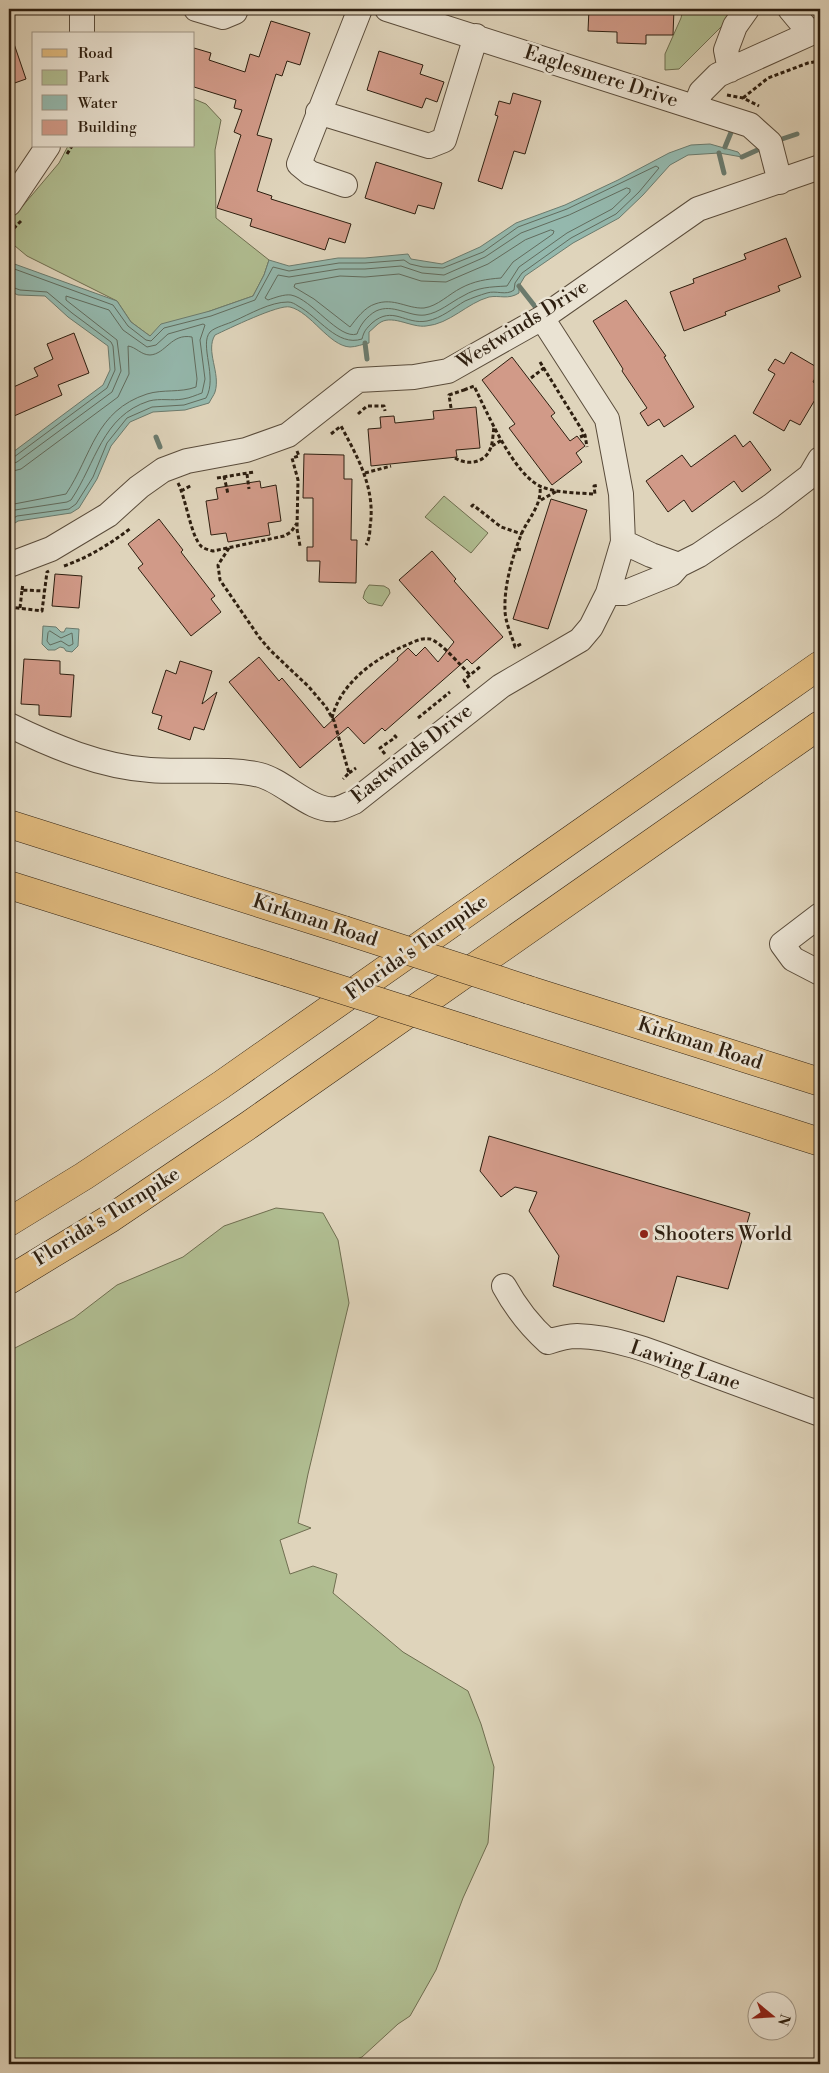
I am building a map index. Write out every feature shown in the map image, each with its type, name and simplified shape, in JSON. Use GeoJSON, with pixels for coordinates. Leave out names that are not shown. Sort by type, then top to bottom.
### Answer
{"type":"FeatureCollection","features":[{"type":"Feature","properties":{"kind":"main road","name":"Florida's Turnpike"},"geometry":{"type":"LineString","coordinates":[[9,1222],[84,1176],[222,1085],[820,665]]}},
{"type":"Feature","properties":{"kind":"main road","name":"Florida's Turnpike"},"geometry":{"type":"LineString","coordinates":[[9,1280],[111,1218],[249,1126],[820,725]]}},
{"type":"Feature","properties":{"kind":"main road","name":"Kirkman Road"},"geometry":{"type":"LineString","coordinates":[[9,824],[820,1082]]}},
{"type":"Feature","properties":{"kind":"main road"},"geometry":{"type":"LineString","coordinates":[[9,885],[820,1142]]}},
{"type":"Feature","properties":{"kind":"street"},"geometry":{"type":"LineString","coordinates":[[82,9],[84,17],[82,32]]}},
{"type":"Feature","properties":{"kind":"street"},"geometry":{"type":"LineString","coordinates":[[196,9],[223,17],[235,12],[236,9]]}},
{"type":"Feature","properties":{"kind":"street"},"geometry":{"type":"LineString","coordinates":[[345,185],[310,173],[299,164],[360,9]]}},
{"type":"Feature","properties":{"kind":"street","name":"Eaglesmere Drive"},"geometry":{"type":"LineString","coordinates":[[387,9],[750,125],[770,143],[780,182]]}},
{"type":"Feature","properties":{"kind":"street"},"geometry":{"type":"LineString","coordinates":[[730,70],[726,50],[735,26],[746,9]]}},
{"type":"Feature","properties":{"kind":"street"},"geometry":{"type":"LineString","coordinates":[[695,107],[701,92],[718,75],[815,31],[790,9]]}},
{"type":"Feature","properties":{"kind":"street"},"geometry":{"type":"LineString","coordinates":[[318,112],[429,146],[444,140],[476,36]]}},
{"type":"Feature","properties":{"kind":"street"},"geometry":{"type":"LineString","coordinates":[[9,204],[47,148]]}},
{"type":"Feature","properties":{"kind":"street","name":"Westwinds Drive"},"geometry":{"type":"LineString","coordinates":[[9,565],[51,549],[108,515],[139,487],[163,470],[187,461],[246,450],[288,435],[358,380],[414,377],[448,371],[542,318],[698,208],[820,167]]}},
{"type":"Feature","properties":{"kind":"street","name":"Eastwinds Drive"},"geometry":{"type":"LineString","coordinates":[[9,725],[60,750],[103,762],[148,770],[242,773],[262,776],[323,808],[336,809],[354,802],[501,686],[580,640],[591,627],[608,593],[623,542],[621,494],[607,420],[542,318]]}},
{"type":"Feature","properties":{"kind":"street"},"geometry":{"type":"LineString","coordinates":[[608,593],[624,593],[671,574],[679,565],[699,555],[771,506],[810,476],[820,459]]}},
{"type":"Feature","properties":{"kind":"street"},"geometry":{"type":"LineString","coordinates":[[623,542],[679,565]]}},
{"type":"Feature","properties":{"kind":"street"},"geometry":{"type":"LineString","coordinates":[[820,914],[782,944],[792,958],[820,973]]}},
{"type":"Feature","properties":{"kind":"street","name":"Lawing Lane"},"geometry":{"type":"LineString","coordinates":[[504,1286],[516,1309],[530,1326],[548,1342],[562,1337],[576,1336],[632,1346],[684,1363],[820,1414]]}},
{"type":"Feature","properties":{"kind":"path"},"geometry":{"type":"LineString","coordinates":[[743,98],[768,78],[808,63],[820,61]]}},
{"type":"Feature","properties":{"kind":"path"},"geometry":{"type":"LineString","coordinates":[[540,362],[559,398],[585,434],[587,446]]}},
{"type":"Feature","properties":{"kind":"path"},"geometry":{"type":"LineString","coordinates":[[532,378],[544,368]]}},
{"type":"Feature","properties":{"kind":"path"},"geometry":{"type":"LineString","coordinates":[[461,383],[464,390]]}},
{"type":"Feature","properties":{"kind":"path"},"geometry":{"type":"LineString","coordinates":[[451,408],[449,395],[474,386],[516,464],[540,486],[557,490],[595,494],[594,486],[601,485]]}},
{"type":"Feature","properties":{"kind":"path"},"geometry":{"type":"LineString","coordinates":[[358,414],[367,406],[384,406],[385,411]]}},
{"type":"Feature","properties":{"kind":"path"},"geometry":{"type":"LineString","coordinates":[[331,434],[341,426],[365,474],[371,498],[372,516],[366,546]]}},
{"type":"Feature","properties":{"kind":"path"},"geometry":{"type":"LineString","coordinates":[[455,458],[463,462],[472,463],[481,460],[492,446],[494,426]]}},
{"type":"Feature","properties":{"kind":"path"},"geometry":{"type":"LineString","coordinates":[[580,437],[585,434]]}},
{"type":"Feature","properties":{"kind":"path"},"geometry":{"type":"LineString","coordinates":[[492,446],[502,440]]}},
{"type":"Feature","properties":{"kind":"path"},"geometry":{"type":"LineString","coordinates":[[296,449],[299,456],[292,458],[298,480],[297,523],[300,546]]}},
{"type":"Feature","properties":{"kind":"path"},"geometry":{"type":"LineString","coordinates":[[365,474],[391,466]]}},
{"type":"Feature","properties":{"kind":"path"},"geometry":{"type":"LineString","coordinates":[[217,478],[254,472]]}},
{"type":"Feature","properties":{"kind":"path"},"geometry":{"type":"LineString","coordinates":[[246,474],[249,489]]}},
{"type":"Feature","properties":{"kind":"path"},"geometry":{"type":"LineString","coordinates":[[224,476],[228,494]]}},
{"type":"Feature","properties":{"kind":"path"},"geometry":{"type":"LineString","coordinates":[[174,477],[182,490],[192,528],[202,547],[213,551],[284,536],[291,532],[297,523]]}},
{"type":"Feature","properties":{"kind":"path"},"geometry":{"type":"LineString","coordinates":[[182,490],[192,485]]}},
{"type":"Feature","properties":{"kind":"path"},"geometry":{"type":"LineString","coordinates":[[540,486],[541,500]]}},
{"type":"Feature","properties":{"kind":"path"},"geometry":{"type":"LineString","coordinates":[[521,644],[515,648],[505,612],[507,589],[522,534],[541,500],[557,490]]}},
{"type":"Feature","properties":{"kind":"path"},"geometry":{"type":"LineString","coordinates":[[470,507],[473,505],[501,527],[522,534]]}},
{"type":"Feature","properties":{"kind":"path"},"geometry":{"type":"LineString","coordinates":[[9,607],[42,611],[47,572],[79,560],[111,543],[131,528]]}},
{"type":"Feature","properties":{"kind":"path"},"geometry":{"type":"LineString","coordinates":[[229,548],[218,565],[220,580],[259,637],[309,687],[326,707],[332,718],[350,774]]}},
{"type":"Feature","properties":{"kind":"path"},"geometry":{"type":"LineString","coordinates":[[517,549],[522,550]]}},
{"type":"Feature","properties":{"kind":"path"},"geometry":{"type":"LineString","coordinates":[[20,608],[23,584]]}},
{"type":"Feature","properties":{"kind":"path"},"geometry":{"type":"LineString","coordinates":[[22,590],[44,591]]}},
{"type":"Feature","properties":{"kind":"path"},"geometry":{"type":"LineString","coordinates":[[332,718],[340,698],[365,669],[384,656],[422,639],[435,641],[470,675]]}},
{"type":"Feature","properties":{"kind":"path"},"geometry":{"type":"LineString","coordinates":[[474,694],[464,680],[481,666]]}},
{"type":"Feature","properties":{"kind":"path"},"geometry":{"type":"LineString","coordinates":[[418,718],[450,692]]}},
{"type":"Feature","properties":{"kind":"path"},"geometry":{"type":"LineString","coordinates":[[391,760],[380,748],[396,737],[393,734]]}},
{"type":"Feature","properties":{"kind":"path"},"geometry":{"type":"LineString","coordinates":[[342,779],[356,768]]}},
{"type":"Feature","properties":{"kind":"green space"},"geometry":{"type":"Polygon","coordinates":[[[683,9],[739,9],[679,69],[665,70],[665,54],[683,9]]]}},
{"type":"Feature","properties":{"kind":"green space"},"geometry":{"type":"Polygon","coordinates":[[[195,99],[206,104],[221,120],[215,150],[216,218],[269,260],[264,275],[253,296],[210,311],[150,336],[131,322],[117,301],[27,256],[9,241],[10,221],[59,163],[67,148],[195,148],[195,99]]]}},
{"type":"Feature","properties":{"kind":"green space"},"geometry":{"type":"Polygon","coordinates":[[[444,496],[488,533],[471,553],[425,517],[444,496]]]}},
{"type":"Feature","properties":{"kind":"green space"},"geometry":{"type":"Polygon","coordinates":[[[369,585],[384,586],[389,589],[390,593],[382,606],[368,603],[363,598],[369,585]]]}},
{"type":"Feature","properties":{"kind":"green space"},"geometry":{"type":"Polygon","coordinates":[[[276,1208],[323,1213],[338,1240],[349,1303],[298,1523],[311,1528],[280,1540],[290,1574],[313,1566],[337,1574],[333,1593],[403,1652],[468,1691],[481,1724],[494,1767],[488,1843],[463,1898],[436,1970],[410,2016],[398,2024],[362,2057],[344,2064],[9,2064],[9,1351],[74,1318],[117,1285],[183,1257],[224,1226],[276,1208]]]}},
{"type":"Feature","properties":{"kind":"water"},"geometry":{"type":"Polygon","coordinates":[[[710,144],[738,152],[742,157],[719,153],[688,155],[670,165],[619,218],[573,243],[525,276],[519,286],[519,293],[515,295],[489,297],[473,304],[451,318],[426,326],[386,320],[369,332],[369,343],[352,347],[335,341],[305,315],[290,307],[275,309],[215,335],[212,341],[212,355],[216,385],[215,393],[209,403],[185,410],[153,412],[130,422],[111,446],[97,479],[79,508],[71,513],[18,521],[9,527],[9,455],[103,385],[110,370],[108,346],[68,317],[45,296],[18,295],[9,291],[9,262],[117,301],[131,322],[150,336],[161,324],[210,311],[253,296],[264,275],[269,260],[289,266],[338,258],[365,258],[408,254],[411,259],[442,264],[480,247],[516,223],[565,205],[669,153],[691,145],[710,144]]]}},
{"type":"Feature","properties":{"kind":"water"},"geometry":{"type":"Polygon","coordinates":[[[43,626],[56,627],[61,632],[64,632],[66,628],[79,629],[78,646],[72,652],[60,647],[55,650],[48,650],[42,644],[43,626]]]}},
{"type":"Feature","properties":{"kind":"building"},"geometry":{"type":"Polygon","coordinates":[[[589,9],[674,9],[673,35],[646,35],[646,44],[617,43],[617,32],[588,31],[589,9]]]}},
{"type":"Feature","properties":{"kind":"building"},"geometry":{"type":"Polygon","coordinates":[[[271,21],[310,33],[300,65],[287,61],[282,76],[276,74],[257,135],[272,139],[257,191],[272,196],[271,199],[351,224],[345,243],[329,238],[325,250],[250,226],[252,219],[217,208],[241,135],[234,132],[242,110],[234,108],[236,100],[195,87],[195,48],[211,53],[209,60],[245,72],[250,54],[259,57],[271,21]]]}},
{"type":"Feature","properties":{"kind":"building"},"geometry":{"type":"Polygon","coordinates":[[[9,35],[11,35],[26,79],[9,85],[9,35]]]}},
{"type":"Feature","properties":{"kind":"building"},"geometry":{"type":"Polygon","coordinates":[[[379,51],[423,65],[420,74],[444,82],[437,102],[426,98],[422,108],[367,90],[379,51]]]}},
{"type":"Feature","properties":{"kind":"building"},"geometry":{"type":"Polygon","coordinates":[[[513,93],[541,101],[525,154],[514,151],[502,189],[478,181],[498,116],[495,115],[499,101],[510,104],[513,93]]]}},
{"type":"Feature","properties":{"kind":"building"},"geometry":{"type":"Polygon","coordinates":[[[376,162],[442,183],[434,209],[418,205],[415,214],[365,198],[376,162]]]}},
{"type":"Feature","properties":{"kind":"building"},"geometry":{"type":"Polygon","coordinates":[[[786,238],[801,277],[778,286],[780,291],[725,312],[726,315],[684,331],[670,292],[694,283],[693,279],[746,259],[744,254],[786,238]]]}},
{"type":"Feature","properties":{"kind":"building"},"geometry":{"type":"Polygon","coordinates":[[[626,300],[666,356],[664,357],[694,407],[664,427],[659,419],[648,426],[640,413],[647,408],[622,371],[623,369],[593,321],[626,300]]]}},
{"type":"Feature","properties":{"kind":"building"},"geometry":{"type":"Polygon","coordinates":[[[74,333],[89,373],[58,385],[62,395],[14,416],[9,403],[9,389],[38,376],[34,368],[53,359],[47,344],[74,333]]]}},
{"type":"Feature","properties":{"kind":"building"},"geometry":{"type":"Polygon","coordinates":[[[791,352],[820,369],[813,382],[820,386],[820,400],[816,398],[800,425],[790,420],[784,431],[753,413],[775,374],[768,370],[775,359],[784,364],[791,352]]]}},
{"type":"Feature","properties":{"kind":"building"},"geometry":{"type":"Polygon","coordinates":[[[512,357],[555,413],[551,416],[570,441],[577,436],[585,446],[576,453],[582,462],[552,485],[509,428],[515,424],[482,380],[512,357]]]}},
{"type":"Feature","properties":{"kind":"building"},"geometry":{"type":"Polygon","coordinates":[[[476,407],[480,448],[456,450],[457,457],[371,466],[368,429],[381,428],[380,417],[394,416],[395,423],[434,419],[433,411],[476,407]]]}},
{"type":"Feature","properties":{"kind":"building"},"geometry":{"type":"Polygon","coordinates":[[[735,435],[743,447],[750,441],[771,470],[742,492],[734,481],[692,512],[684,500],[668,512],[646,481],[682,455],[691,467],[735,435]]]}},
{"type":"Feature","properties":{"kind":"building"},"geometry":{"type":"Polygon","coordinates":[[[304,454],[344,455],[344,479],[352,479],[351,540],[357,540],[356,583],[319,582],[320,561],[307,561],[307,547],[313,547],[313,498],[303,498],[304,454]]]}},
{"type":"Feature","properties":{"kind":"building"},"geometry":{"type":"Polygon","coordinates":[[[260,481],[261,488],[276,485],[281,521],[268,523],[270,535],[228,542],[226,533],[211,535],[206,501],[218,499],[216,488],[260,481]]]}},
{"type":"Feature","properties":{"kind":"building"},"geometry":{"type":"Polygon","coordinates":[[[551,499],[587,510],[548,629],[513,619],[551,499]]]}},
{"type":"Feature","properties":{"kind":"building"},"geometry":{"type":"Polygon","coordinates":[[[159,519],[183,550],[181,552],[215,596],[211,599],[221,612],[191,636],[138,568],[143,564],[128,544],[159,519]]]}},
{"type":"Feature","properties":{"kind":"building"},"geometry":{"type":"Polygon","coordinates":[[[432,551],[456,579],[454,581],[503,637],[472,664],[467,659],[385,731],[382,728],[364,744],[348,727],[300,768],[229,682],[259,657],[279,681],[282,678],[324,728],[398,660],[397,658],[408,648],[416,656],[425,647],[438,662],[454,642],[399,580],[432,551]]]}},
{"type":"Feature","properties":{"kind":"building"},"geometry":{"type":"Polygon","coordinates":[[[55,574],[82,576],[79,608],[52,606],[55,574]]]}},
{"type":"Feature","properties":{"kind":"building"},"geometry":{"type":"Polygon","coordinates":[[[24,659],[60,661],[60,674],[74,675],[71,717],[39,715],[39,705],[21,704],[24,659]]]}},
{"type":"Feature","properties":{"kind":"building"},"geometry":{"type":"Polygon","coordinates":[[[180,661],[212,671],[202,704],[217,692],[204,730],[194,727],[190,740],[158,729],[162,716],[152,713],[166,670],[176,674],[180,661]]]}},
{"type":"Feature","properties":{"kind":"building","name":"Shooters World"},"geometry":{"type":"Polygon","coordinates":[[[489,1136],[750,1213],[728,1289],[677,1276],[664,1322],[553,1286],[559,1256],[529,1211],[537,1192],[515,1187],[501,1197],[480,1171],[489,1136]]]}},
{"type":"Feature","properties":{"kind":"waterway"},"geometry":{"type":"LineString","coordinates":[[725,147],[732,130]]}},
{"type":"Feature","properties":{"kind":"waterway"},"geometry":{"type":"LineString","coordinates":[[776,141],[797,134]]}},
{"type":"Feature","properties":{"kind":"waterway"},"geometry":{"type":"LineString","coordinates":[[742,157],[764,147]]}},
{"type":"Feature","properties":{"kind":"waterway"},"geometry":{"type":"LineString","coordinates":[[719,153],[724,173]]}},
{"type":"Feature","properties":{"kind":"waterway"},"geometry":{"type":"LineString","coordinates":[[519,286],[537,309]]}},
{"type":"Feature","properties":{"kind":"waterway"},"geometry":{"type":"LineString","coordinates":[[365,343],[367,359]]}},
{"type":"Feature","properties":{"kind":"waterway"},"geometry":{"type":"LineString","coordinates":[[156,437],[160,447]]}},
{"type":"Feature","properties":{"kind":"place","name":"Shooters World"},"geometry":{"type":"Point","coordinates":[644,1234]}}]}
